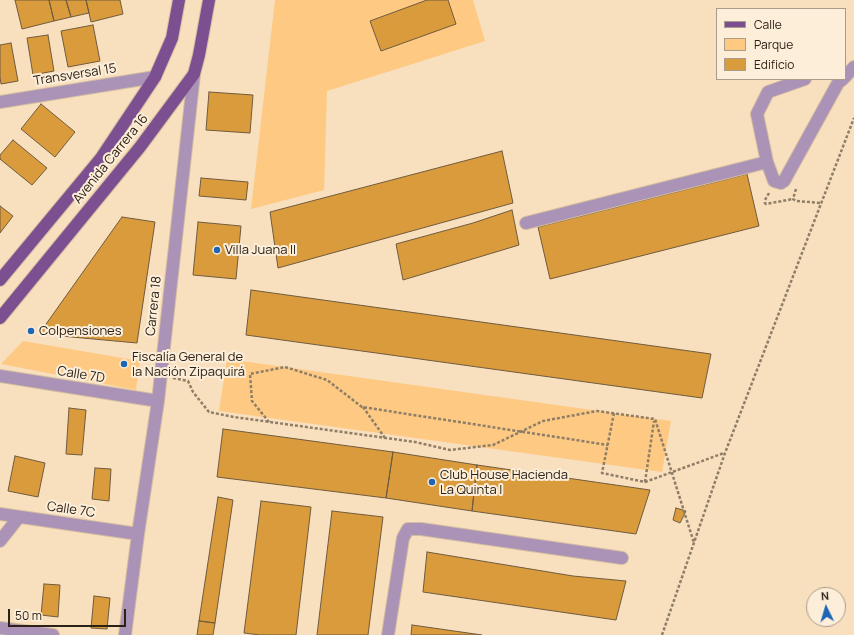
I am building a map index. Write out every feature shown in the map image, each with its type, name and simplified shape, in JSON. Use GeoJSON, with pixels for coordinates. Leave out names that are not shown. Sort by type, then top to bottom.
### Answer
{"type":"FeatureCollection","features":[{"type":"Feature","properties":{"kind":"main road","name":"Avenida Carrera 16"},"geometry":{"type":"LineString","coordinates":[[1,278],[100,158],[154,77],[172,38],[180,0]]}},
{"type":"Feature","properties":{"kind":"main road","name":"Avenida Carrera 16"},"geometry":{"type":"LineString","coordinates":[[0,318],[140,147],[194,74],[199,55],[208,0]]}},
{"type":"Feature","properties":{"kind":"street"},"geometry":{"type":"LineString","coordinates":[[846,76],[854,67]]}},
{"type":"Feature","properties":{"kind":"street","name":"Carrera 18"},"geometry":{"type":"LineString","coordinates":[[125,635],[138,534],[158,401],[194,74]]}},
{"type":"Feature","properties":{"kind":"street","name":"Transversal 15"},"geometry":{"type":"LineString","coordinates":[[0,102],[154,77]]}},
{"type":"Feature","properties":{"kind":"street"},"geometry":{"type":"LineString","coordinates":[[802,80],[768,92],[757,114],[767,162],[774,182],[781,183],[784,181],[838,83],[842,80]]}},
{"type":"Feature","properties":{"kind":"street"},"geometry":{"type":"LineString","coordinates":[[526,223],[767,162]]}},
{"type":"Feature","properties":{"kind":"street","name":"Calle 7D"},"geometry":{"type":"LineString","coordinates":[[0,376],[158,401]]}},
{"type":"Feature","properties":{"kind":"street","name":"Calle 7C"},"geometry":{"type":"LineString","coordinates":[[0,514],[138,534]]}},
{"type":"Feature","properties":{"kind":"street"},"geometry":{"type":"LineString","coordinates":[[0,541],[19,517]]}},
{"type":"Feature","properties":{"kind":"street"},"geometry":{"type":"LineString","coordinates":[[388,635],[403,538],[408,529],[422,529],[622,558]]}},
{"type":"Feature","properties":{"kind":"street"},"geometry":{"type":"LineString","coordinates":[[0,628],[53,635]]}},
{"type":"Feature","properties":{"kind":"path"},"geometry":{"type":"LineString","coordinates":[[662,635],[725,453],[854,118]]}},
{"type":"Feature","properties":{"kind":"path"},"geometry":{"type":"LineString","coordinates":[[774,182],[765,200],[766,204],[793,199]]}},
{"type":"Feature","properties":{"kind":"path"},"geometry":{"type":"LineString","coordinates":[[269,422],[252,401],[250,374],[285,367],[327,380],[362,407],[385,438]]}},
{"type":"Feature","properties":{"kind":"path"},"geometry":{"type":"LineString","coordinates":[[161,375],[188,381],[193,392],[209,412],[234,417],[415,442],[450,450],[493,445],[544,420],[597,411],[654,419]]}},
{"type":"Feature","properties":{"kind":"path"},"geometry":{"type":"LineString","coordinates":[[362,407],[608,445]]}},
{"type":"Feature","properties":{"kind":"path"},"geometry":{"type":"LineString","coordinates":[[614,413],[602,473],[645,482],[725,453]]}},
{"type":"Feature","properties":{"kind":"path"},"geometry":{"type":"LineString","coordinates":[[645,482],[654,419]]}},
{"type":"Feature","properties":{"kind":"path"},"geometry":{"type":"LineString","coordinates":[[654,419],[694,543]]}},
{"type":"Feature","properties":{"kind":"green space"},"geometry":{"type":"Polygon","coordinates":[[[275,0],[473,0],[485,41],[327,91],[324,190],[251,209],[275,0]]]}},
{"type":"Feature","properties":{"kind":"green space"},"geometry":{"type":"Polygon","coordinates":[[[23,341],[140,361],[136,390],[1,364],[23,341]]]}},
{"type":"Feature","properties":{"kind":"green space"},"geometry":{"type":"Polygon","coordinates":[[[227,359],[671,421],[662,472],[219,411],[227,359]]]}},
{"type":"Feature","properties":{"kind":"building"},"geometry":{"type":"Polygon","coordinates":[[[15,0],[49,0],[54,21],[22,29],[15,0]]]}},
{"type":"Feature","properties":{"kind":"building"},"geometry":{"type":"Polygon","coordinates":[[[49,0],[66,0],[71,17],[54,21],[49,0]]]}},
{"type":"Feature","properties":{"kind":"building"},"geometry":{"type":"Polygon","coordinates":[[[66,0],[86,0],[89,13],[71,17],[66,0]]]}},
{"type":"Feature","properties":{"kind":"building"},"geometry":{"type":"Polygon","coordinates":[[[86,0],[120,0],[123,14],[91,22],[86,0]]]}},
{"type":"Feature","properties":{"kind":"building"},"geometry":{"type":"Polygon","coordinates":[[[427,0],[448,0],[456,24],[381,51],[370,21],[427,0]]]}},
{"type":"Feature","properties":{"kind":"building"},"geometry":{"type":"Polygon","coordinates":[[[93,25],[100,61],[68,67],[61,31],[93,25]]]}},
{"type":"Feature","properties":{"kind":"building"},"geometry":{"type":"Polygon","coordinates":[[[48,35],[54,71],[33,75],[27,38],[48,35]]]}},
{"type":"Feature","properties":{"kind":"building"},"geometry":{"type":"Polygon","coordinates":[[[11,43],[18,81],[1,84],[0,45],[11,43]]]}},
{"type":"Feature","properties":{"kind":"building"},"geometry":{"type":"Polygon","coordinates":[[[209,92],[253,95],[250,133],[206,130],[209,92]]]}},
{"type":"Feature","properties":{"kind":"building"},"geometry":{"type":"Polygon","coordinates":[[[41,104],[75,132],[55,157],[21,129],[41,104]]]}},
{"type":"Feature","properties":{"kind":"building"},"geometry":{"type":"Polygon","coordinates":[[[13,140],[47,168],[32,185],[0,159],[0,155],[13,140]]]}},
{"type":"Feature","properties":{"kind":"building"},"geometry":{"type":"Polygon","coordinates":[[[502,151],[513,203],[278,268],[270,212],[502,151]]]}},
{"type":"Feature","properties":{"kind":"building"},"geometry":{"type":"Polygon","coordinates":[[[747,174],[759,226],[550,279],[538,227],[747,174]]]}},
{"type":"Feature","properties":{"kind":"building"},"geometry":{"type":"Polygon","coordinates":[[[201,178],[248,182],[246,200],[199,196],[201,178]]]}},
{"type":"Feature","properties":{"kind":"building"},"geometry":{"type":"Polygon","coordinates":[[[0,206],[13,216],[0,233],[0,206]]]}},
{"type":"Feature","properties":{"kind":"building"},"geometry":{"type":"Polygon","coordinates":[[[512,210],[519,245],[403,280],[396,244],[473,223],[512,210]]]}},
{"type":"Feature","properties":{"kind":"building"},"geometry":{"type":"Polygon","coordinates":[[[122,217],[155,222],[137,343],[39,334],[122,217]]]}},
{"type":"Feature","properties":{"kind":"building","name":"Villa Juana II"},"geometry":{"type":"Polygon","coordinates":[[[198,222],[241,226],[236,279],[193,275],[198,222]]]}},
{"type":"Feature","properties":{"kind":"building"},"geometry":{"type":"Polygon","coordinates":[[[251,290],[711,354],[702,398],[246,335],[251,290]]]}},
{"type":"Feature","properties":{"kind":"building"},"geometry":{"type":"Polygon","coordinates":[[[69,408],[86,410],[82,455],[66,454],[69,408]]]}},
{"type":"Feature","properties":{"kind":"building"},"geometry":{"type":"Polygon","coordinates":[[[223,429],[393,452],[386,498],[217,477],[223,429]]]}},
{"type":"Feature","properties":{"kind":"building","name":"Club House Hacienda La Quinta I"},"geometry":{"type":"Polygon","coordinates":[[[393,452],[477,465],[472,511],[386,498],[393,452]]]}},
{"type":"Feature","properties":{"kind":"building"},"geometry":{"type":"Polygon","coordinates":[[[15,456],[45,463],[38,497],[8,491],[15,456]]]}},
{"type":"Feature","properties":{"kind":"building"},"geometry":{"type":"Polygon","coordinates":[[[477,465],[650,490],[636,534],[472,511],[477,465]]]}},
{"type":"Feature","properties":{"kind":"building"},"geometry":{"type":"Polygon","coordinates":[[[95,468],[111,469],[109,501],[92,499],[95,468]]]}},
{"type":"Feature","properties":{"kind":"building"},"geometry":{"type":"Polygon","coordinates":[[[218,497],[233,500],[215,623],[199,621],[218,497]]]}},
{"type":"Feature","properties":{"kind":"building"},"geometry":{"type":"Polygon","coordinates":[[[261,501],[311,507],[296,635],[260,635],[244,633],[261,501]]]}},
{"type":"Feature","properties":{"kind":"building"},"geometry":{"type":"Polygon","coordinates":[[[676,508],[686,511],[680,523],[673,520],[676,508]]]}},
{"type":"Feature","properties":{"kind":"building"},"geometry":{"type":"Polygon","coordinates":[[[332,511],[383,517],[368,635],[317,635],[332,511]]]}},
{"type":"Feature","properties":{"kind":"building"},"geometry":{"type":"Polygon","coordinates":[[[427,552],[573,576],[626,581],[616,620],[423,592],[427,552]]]}},
{"type":"Feature","properties":{"kind":"building"},"geometry":{"type":"Polygon","coordinates":[[[44,584],[60,585],[58,617],[41,615],[44,584]]]}},
{"type":"Feature","properties":{"kind":"building"},"geometry":{"type":"Polygon","coordinates":[[[94,596],[110,598],[107,629],[91,628],[94,596]]]}},
{"type":"Feature","properties":{"kind":"building"},"geometry":{"type":"Polygon","coordinates":[[[199,621],[215,623],[213,635],[197,635],[199,621]]]}},
{"type":"Feature","properties":{"kind":"building"},"geometry":{"type":"Polygon","coordinates":[[[412,625],[482,635],[411,635],[412,625]]]}},
{"type":"Feature","properties":{"kind":"place","name":"Villa Juana II"},"geometry":{"type":"Point","coordinates":[217,250]}},
{"type":"Feature","properties":{"kind":"place","name":"Colpensiones"},"geometry":{"type":"Point","coordinates":[31,331]}},
{"type":"Feature","properties":{"kind":"place","name":"Fiscalía General de la Nación Zipaquirá"},"geometry":{"type":"Point","coordinates":[124,364]}},
{"type":"Feature","properties":{"kind":"place","name":"Club House Hacienda La Quinta I"},"geometry":{"type":"Point","coordinates":[432,482]}}]}
